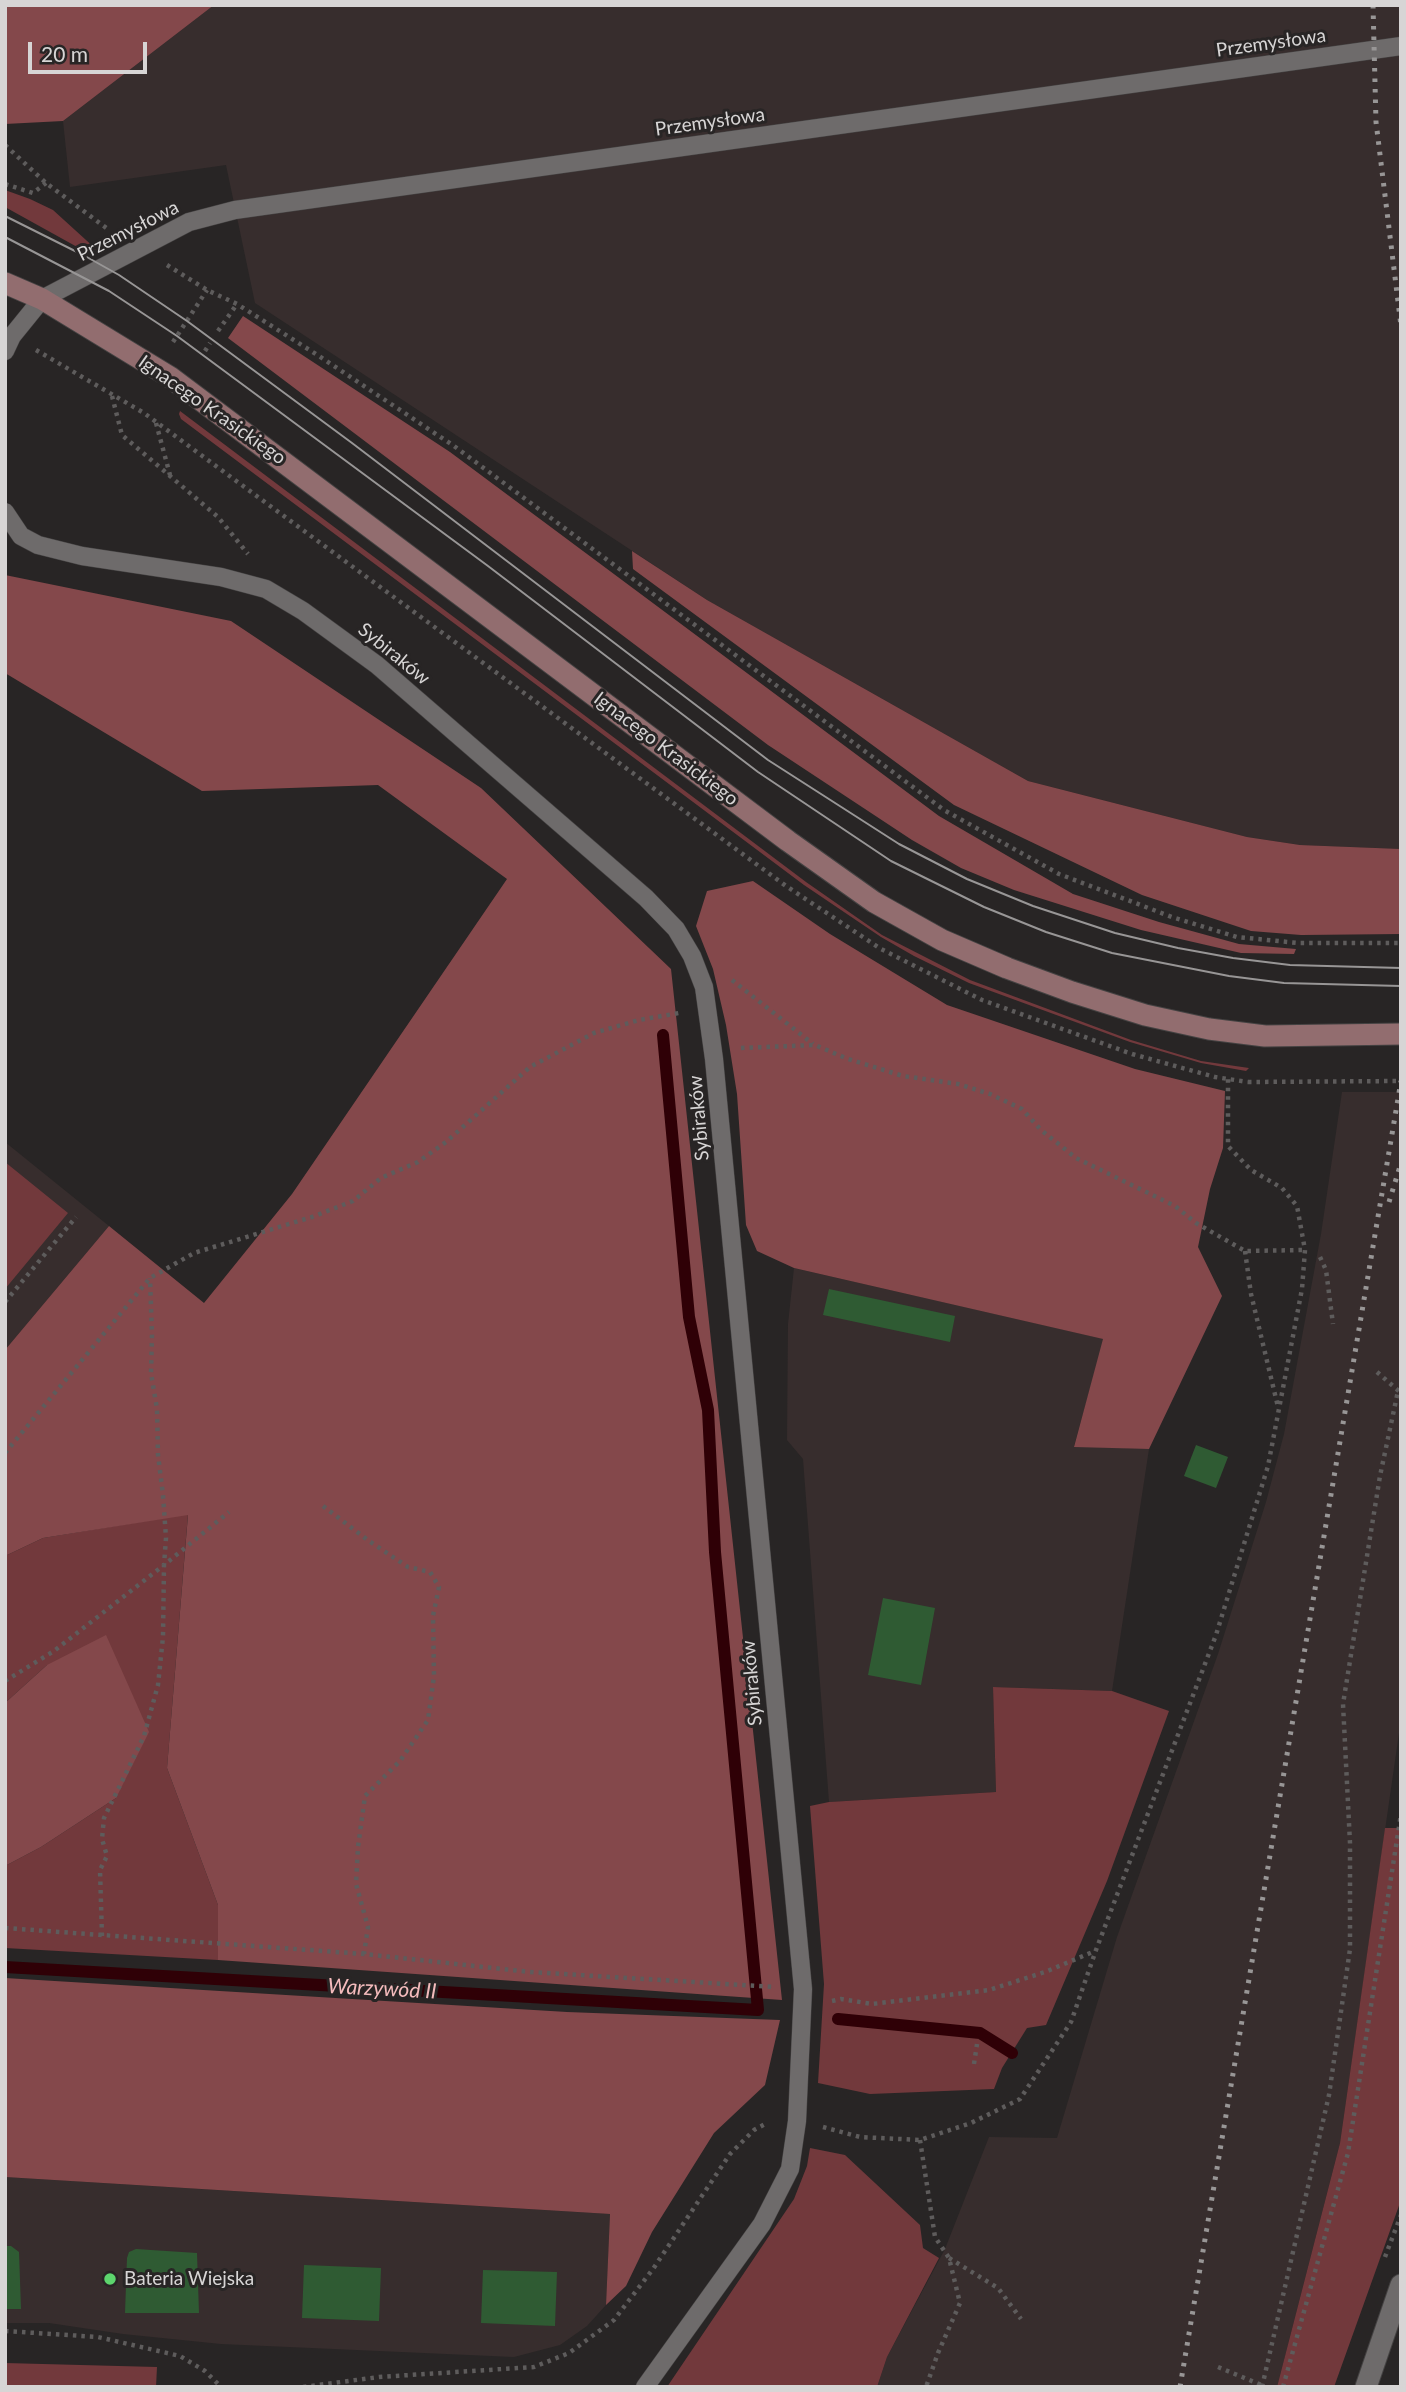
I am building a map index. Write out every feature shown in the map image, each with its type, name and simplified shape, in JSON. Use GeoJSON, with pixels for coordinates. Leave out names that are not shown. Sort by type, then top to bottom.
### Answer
{"type":"FeatureCollection","features":[{"type":"Feature","properties":{"kind":"street","name":"Ignacego Krasickiego"},"geometry":{"type":"LineString","coordinates":[[5,283],[43,299],[170,377],[788,841],[874,902],[942,940],[1072,992],[1171,1021],[1209,1029],[1265,1036],[1401,1034]]}},
{"type":"Feature","properties":{"kind":"street"},"geometry":{"type":"LineString","coordinates":[[1366,2387],[1396,2312],[1401,2285]]}},
{"type":"Feature","properties":{"kind":"lane","name":"Przemysłowa"},"geometry":{"type":"LineString","coordinates":[[43,299],[189,222],[235,210],[1401,46]]}},
{"type":"Feature","properties":{"kind":"lane"},"geometry":{"type":"LineString","coordinates":[[9,343],[43,299]]}},
{"type":"Feature","properties":{"kind":"lane","name":"Sybiraków"},"geometry":{"type":"LineString","coordinates":[[5,512],[21,536],[38,545],[82,556],[221,577],[266,589],[303,611],[377,665],[646,898],[676,929],[692,956],[704,986],[714,1059],[802,1997],[797,2121],[790,2169],[762,2224],[645,2387]]}},
{"type":"Feature","properties":{"kind":"path"},"geometry":{"type":"LineString","coordinates":[[5,145],[46,183],[105,228],[207,290],[237,304],[454,446],[944,810],[1059,874],[1115,897],[1237,937],[1298,943],[1401,943]]}},
{"type":"Feature","properties":{"kind":"path"},"geometry":{"type":"LineString","coordinates":[[5,184],[33,193],[46,183]]}},
{"type":"Feature","properties":{"kind":"path"},"geometry":{"type":"LineString","coordinates":[[172,343],[207,290]]}},
{"type":"Feature","properties":{"kind":"path"},"geometry":{"type":"LineString","coordinates":[[218,331],[237,304]]}},
{"type":"Feature","properties":{"kind":"path"},"geometry":{"type":"LineString","coordinates":[[9,343],[144,413],[786,886]]}},
{"type":"Feature","properties":{"kind":"path"},"geometry":{"type":"LineString","coordinates":[[205,351],[210,343]]}},
{"type":"Feature","properties":{"kind":"path"},"geometry":{"type":"LineString","coordinates":[[112,396],[122,435],[218,517],[247,552],[266,589]]}},
{"type":"Feature","properties":{"kind":"path"},"geometry":{"type":"LineString","coordinates":[[156,422],[171,476]]}},
{"type":"Feature","properties":{"kind":"path"},"geometry":{"type":"LineString","coordinates":[[692,956],[741,985],[815,1045],[848,1059],[903,1076],[958,1084],[1022,1109],[1041,1130],[1076,1158],[1175,1206],[1196,1223],[1245,1251],[1306,1250]]}},
{"type":"Feature","properties":{"kind":"path"},"geometry":{"type":"LineString","coordinates":[[5,1454],[150,1278],[194,1253],[287,1225],[353,1201],[381,1178],[418,1162],[446,1142],[530,1068],[594,1033],[639,1020],[707,1008]]}},
{"type":"Feature","properties":{"kind":"path"},"geometry":{"type":"LineString","coordinates":[[714,1059],[741,1048],[815,1045]]}},
{"type":"Feature","properties":{"kind":"path"},"geometry":{"type":"LineString","coordinates":[[303,2387],[379,2377],[534,2367],[569,2353],[614,2320],[653,2269],[730,2154],[754,2130],[771,2121],[797,2121],[860,2137],[919,2140],[971,2123],[1020,2099],[1071,2022],[1216,1634],[1268,1466],[1302,1289],[1306,1250],[1297,1206],[1282,1188],[1251,1170],[1228,1146],[1228,1079]]}},
{"type":"Feature","properties":{"kind":"path"},"geometry":{"type":"LineString","coordinates":[[1248,1082],[1401,1081]]}},
{"type":"Feature","properties":{"kind":"path"},"geometry":{"type":"LineString","coordinates":[[5,1302],[76,1217]]}},
{"type":"Feature","properties":{"kind":"path"},"geometry":{"type":"LineString","coordinates":[[1245,1251],[1251,1294],[1279,1412]]}},
{"type":"Feature","properties":{"kind":"path"},"geometry":{"type":"LineString","coordinates":[[1320,1257],[1326,1270],[1333,1324]]}},
{"type":"Feature","properties":{"kind":"path"},"geometry":{"type":"LineString","coordinates":[[102,1936],[100,1870],[107,1857],[103,1839],[104,1818],[144,1736],[158,1685],[163,1637],[166,1538],[158,1455],[157,1409],[151,1373],[150,1278]]}},
{"type":"Feature","properties":{"kind":"path"},"geometry":{"type":"LineString","coordinates":[[1218,2367],[1263,2386],[1329,2095],[1350,1948],[1350,1843],[1343,1704],[1380,1476],[1399,1392],[1377,1372]]}},
{"type":"Feature","properties":{"kind":"path"},"geometry":{"type":"LineString","coordinates":[[323,1506],[408,1566],[430,1572],[439,1587],[433,1616],[434,1676],[428,1720],[401,1761],[365,1796],[356,1884],[368,1927],[364,1954]]}},
{"type":"Feature","properties":{"kind":"path"},"geometry":{"type":"LineString","coordinates":[[5,1681],[54,1651],[229,1512]]}},
{"type":"Feature","properties":{"kind":"path"},"geometry":{"type":"LineString","coordinates":[[1283,2387],[1348,2153],[1401,1814]]}},
{"type":"Feature","properties":{"kind":"path"},"geometry":{"type":"LineString","coordinates":[[5,1928],[364,1954],[872,2004],[989,1990],[1045,1972],[1096,1950]]}},
{"type":"Feature","properties":{"kind":"path"},"geometry":{"type":"LineString","coordinates":[[974,2064],[977,2044]]}},
{"type":"Feature","properties":{"kind":"path"},"geometry":{"type":"LineString","coordinates":[[919,2140],[935,2236],[948,2259],[960,2303],[926,2387]]}},
{"type":"Feature","properties":{"kind":"path"},"geometry":{"type":"LineString","coordinates":[[948,2259],[998,2288],[1021,2319]]}},
{"type":"Feature","properties":{"kind":"path"},"geometry":{"type":"LineString","coordinates":[[5,2331],[98,2337],[180,2356],[205,2371],[221,2387]]}},
{"type":"Feature","properties":{"kind":"shaded area"},"geometry":{"type":"Polygon","coordinates":[[[5,5],[214,5],[63,121],[5,124],[5,5]]]}},
{"type":"Feature","properties":{"kind":"shaded area"},"geometry":{"type":"Polygon","coordinates":[[[214,5],[1401,5],[1401,849],[1300,845],[1247,837],[1028,781],[707,600],[255,303],[226,165],[70,187],[63,121],[214,5]]]}},
{"type":"Feature","properties":{"kind":"shaded area"},"geometry":{"type":"Polygon","coordinates":[[[5,190],[53,210],[97,250],[88,253],[5,207],[5,190]]]}},
{"type":"Feature","properties":{"kind":"shaded area"},"geometry":{"type":"Polygon","coordinates":[[[243,316],[450,452],[939,816],[1073,894],[1239,944],[1296,949],[1294,954],[1241,953],[1141,930],[1014,890],[961,868],[912,840],[768,745],[228,338],[243,316]]]}},
{"type":"Feature","properties":{"kind":"shaded area"},"geometry":{"type":"Polygon","coordinates":[[[180,411],[806,882],[882,935],[970,980],[1131,1040],[1201,1061],[1249,1068],[1246,1071],[1201,1063],[1130,1042],[969,983],[881,937],[804,885],[181,419],[180,411]]]}},
{"type":"Feature","properties":{"kind":"shaded area"},"geometry":{"type":"Polygon","coordinates":[[[632,551],[707,600],[1028,781],[1247,837],[1300,845],[1401,849],[1401,934],[1301,935],[1251,931],[1142,895],[954,805],[633,569],[632,551]]]}},
{"type":"Feature","properties":{"kind":"shaded area"},"geometry":{"type":"Polygon","coordinates":[[[5,575],[231,621],[481,788],[671,969],[782,2000],[218,1960],[218,1905],[167,1768],[188,1515],[43,1538],[5,1556],[5,1350],[109,1226],[204,1303],[292,1194],[507,879],[378,785],[202,791],[5,673],[5,575]]]}},
{"type":"Feature","properties":{"kind":"shaded area"},"geometry":{"type":"Polygon","coordinates":[[[753,881],[830,934],[947,1005],[1135,1069],[1225,1091],[1223,1148],[1210,1189],[1198,1247],[1222,1296],[1149,1449],[1074,1447],[1103,1339],[794,1268],[757,1251],[746,1225],[737,1094],[726,1025],[713,969],[696,926],[707,891],[753,881]]]}},
{"type":"Feature","properties":{"kind":"shaded area"},"geometry":{"type":"Polygon","coordinates":[[[1342,1092],[1401,1092],[1401,1719],[1340,2143],[1277,2387],[877,2387],[887,2357],[945,2249],[989,2137],[1057,2138],[1117,1937],[1218,1654],[1266,1502],[1284,1434],[1321,1234],[1342,1092]]]}},
{"type":"Feature","properties":{"kind":"shaded area"},"geometry":{"type":"Polygon","coordinates":[[[5,1142],[109,1226],[5,1350],[5,1142]]]}},
{"type":"Feature","properties":{"kind":"shaded area"},"geometry":{"type":"Polygon","coordinates":[[[5,1162],[68,1213],[5,1289],[5,1162]]]}},
{"type":"Feature","properties":{"kind":"shaded area"},"geometry":{"type":"Polygon","coordinates":[[[794,1268],[1104,1339],[1074,1446],[1149,1449],[1112,1691],[993,1687],[996,1792],[829,1802],[803,1459],[787,1440],[788,1324],[794,1268]]]}},
{"type":"Feature","properties":{"kind":"shaded area"},"geometry":{"type":"Polygon","coordinates":[[[188,1514],[167,1768],[218,1905],[218,1960],[5,1948],[5,1866],[41,1847],[116,1798],[47,1665],[5,1703],[5,1556],[43,1538],[188,1514]]]}},
{"type":"Feature","properties":{"kind":"shaded area"},"geometry":{"type":"Polygon","coordinates":[[[106,1635],[149,1732],[116,1798],[41,1847],[5,1866],[5,1703],[47,1665],[106,1635]]]}},
{"type":"Feature","properties":{"kind":"shaded area"},"geometry":{"type":"Polygon","coordinates":[[[993,1687],[1112,1691],[1169,1711],[1107,1881],[1046,2025],[1027,2028],[1002,2068],[994,2089],[870,2094],[818,2083],[824,1984],[810,1806],[829,1802],[996,1792],[993,1687]]]}},
{"type":"Feature","properties":{"kind":"shaded area"},"geometry":{"type":"Polygon","coordinates":[[[1385,1828],[1401,1828],[1401,2200],[1334,2387],[1277,2387],[1340,2143],[1385,1828]]]}},
{"type":"Feature","properties":{"kind":"shaded area"},"geometry":{"type":"Polygon","coordinates":[[[5,1978],[567,2012],[780,2020],[765,2085],[714,2133],[652,2232],[626,2286],[606,2305],[610,2214],[5,2177],[5,1978]]]}},
{"type":"Feature","properties":{"kind":"shaded area"},"geometry":{"type":"Polygon","coordinates":[[[810,2148],[845,2155],[920,2225],[923,2248],[939,2258],[887,2357],[877,2387],[667,2387],[794,2199],[807,2166],[810,2148]]]}},
{"type":"Feature","properties":{"kind":"shaded area"},"geometry":{"type":"Polygon","coordinates":[[[5,2177],[610,2214],[606,2305],[587,2326],[560,2345],[514,2357],[221,2344],[49,2323],[5,2323],[5,2177]]]}},
{"type":"Feature","properties":{"kind":"shaded area"},"geometry":{"type":"Polygon","coordinates":[[[5,2363],[157,2367],[156,2387],[5,2387],[5,2363]]]}},
{"type":"Feature","properties":{"kind":"building"},"geometry":{"type":"Polygon","coordinates":[[[829,1289],[955,1316],[950,1342],[823,1315],[829,1289]]]}},
{"type":"Feature","properties":{"kind":"building"},"geometry":{"type":"Polygon","coordinates":[[[1196,1445],[1228,1457],[1216,1488],[1184,1476],[1196,1445]]]}},
{"type":"Feature","properties":{"kind":"building"},"geometry":{"type":"Polygon","coordinates":[[[883,1598],[935,1608],[921,1685],[868,1675],[883,1598]]]}},
{"type":"Feature","properties":{"kind":"building"},"geometry":{"type":"Polygon","coordinates":[[[5,2246],[11,2246],[19,2252],[21,2309],[5,2309],[5,2246]]]}},
{"type":"Feature","properties":{"kind":"building"},"geometry":{"type":"Polygon","coordinates":[[[136,2249],[197,2253],[199,2313],[125,2313],[127,2258],[129,2252],[136,2249]]]}},
{"type":"Feature","properties":{"kind":"building"},"geometry":{"type":"Polygon","coordinates":[[[304,2265],[381,2268],[379,2321],[302,2318],[304,2265]]]}},
{"type":"Feature","properties":{"kind":"building"},"geometry":{"type":"Polygon","coordinates":[[[483,2270],[557,2272],[555,2326],[481,2323],[483,2270]]]}},
{"type":"Feature","properties":{"kind":"waterway"},"geometry":{"type":"LineString","coordinates":[[5,1967],[758,2010],[715,1552],[708,1410],[689,1317],[663,1035]]}},
{"type":"Feature","properties":{"kind":"waterway","name":"Warzywód II"},"geometry":{"type":"LineString","coordinates":[[838,2019],[980,2033],[1012,2053]]}},
{"type":"Feature","properties":{"kind":"tram line"},"geometry":{"type":"LineString","coordinates":[[5,216],[119,275],[187,321],[352,443],[768,760],[899,844],[967,879],[1033,906],[1115,933],[1178,948],[1290,965],[1401,968]]}},
{"type":"Feature","properties":{"kind":"tram line"},"geometry":{"type":"LineString","coordinates":[[5,237],[109,291],[177,336],[488,566],[758,772],[891,861],[984,907],[1046,932],[1112,953],[1229,976],[1284,983],[1401,986]]}},
{"type":"Feature","properties":{"kind":"railway"},"geometry":{"type":"LineString","coordinates":[[1373,5],[1376,122],[1401,326]]}},
{"type":"Feature","properties":{"kind":"railway"},"geometry":{"type":"LineString","coordinates":[[1180,2387],[1401,1081]]}},
{"type":"Feature","properties":{"kind":"railway"},"geometry":{"type":"LineString","coordinates":[[1389,1202],[1401,1163]]}},
{"type":"Feature","properties":{"kind":"place","name":"Bateria Wiejska"},"geometry":{"type":"Point","coordinates":[110,2279]}}]}
